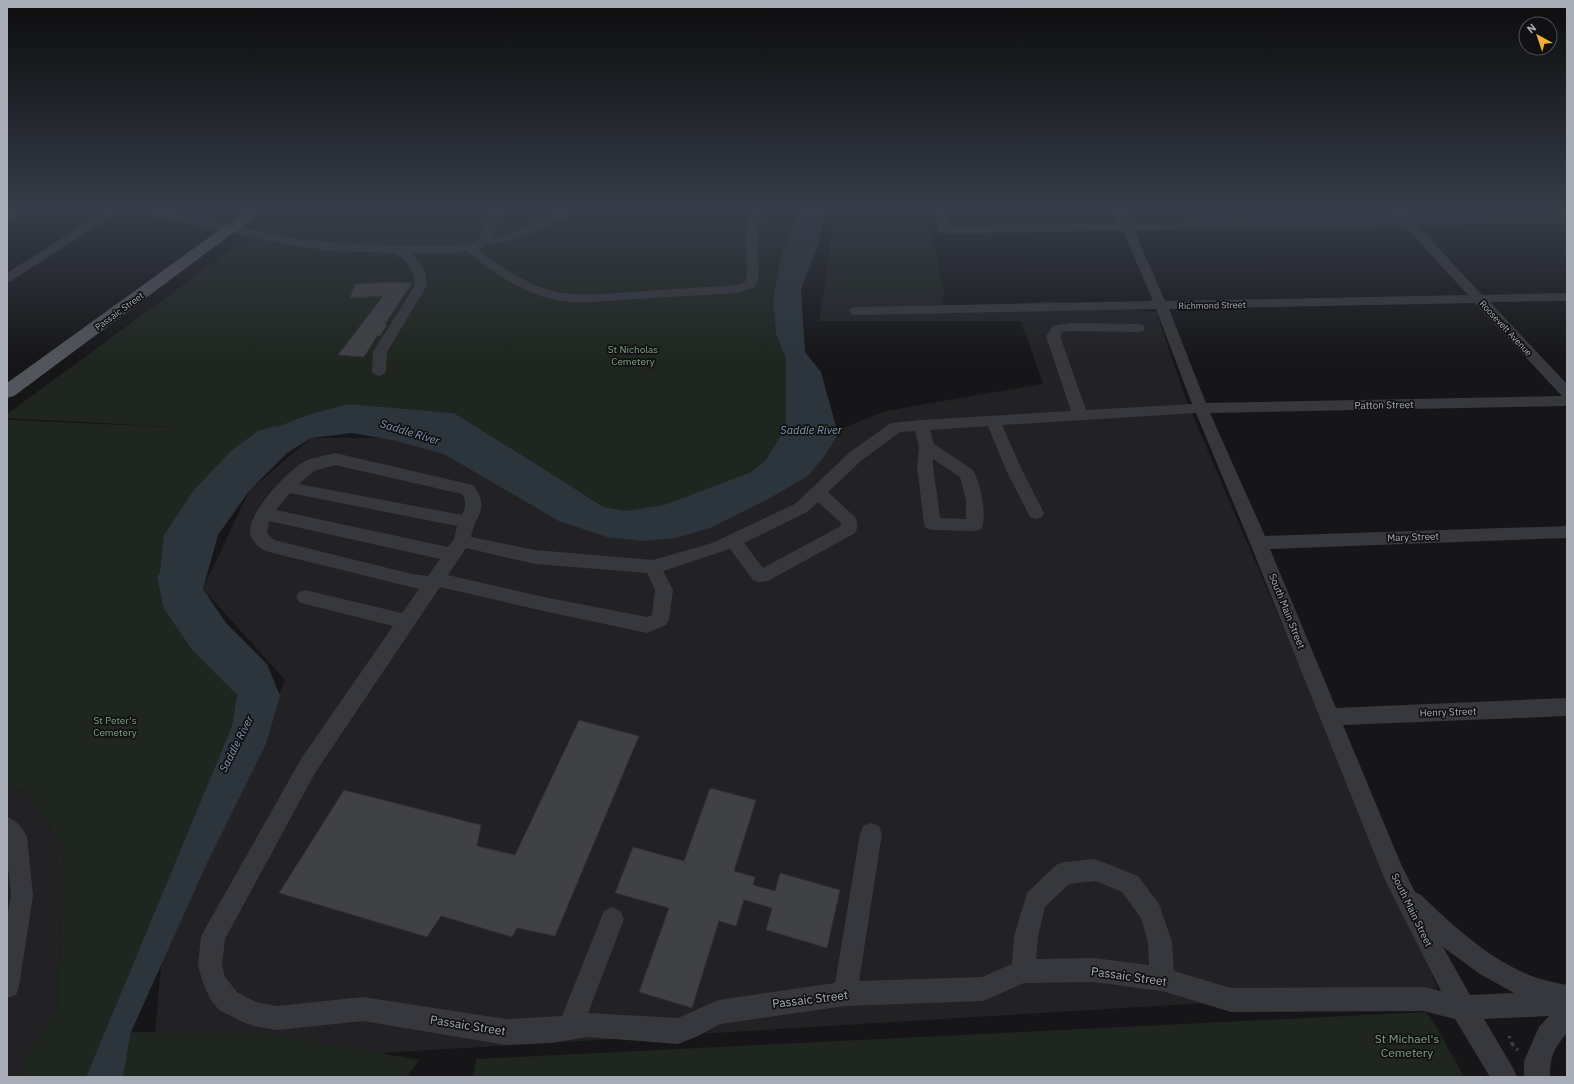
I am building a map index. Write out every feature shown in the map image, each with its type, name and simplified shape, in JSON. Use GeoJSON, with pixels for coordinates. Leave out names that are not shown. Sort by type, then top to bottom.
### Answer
{"type":"FeatureCollection","features":[{"type":"Feature","properties":{"kind":"main road","name":"Passaic Street"},"geometry":{"type":"LineString","coordinates":[[7,392],[188,261]]}},
{"type":"Feature","properties":{"kind":"street"},"geometry":{"type":"LineString","coordinates":[[7,278],[35,261]]}},
{"type":"Feature","properties":{"kind":"street"},"geometry":{"type":"LineString","coordinates":[[378,372],[380,352],[421,285],[419,268],[412,261]]}},
{"type":"Feature","properties":{"kind":"street"},"geometry":{"type":"LineString","coordinates":[[486,261],[527,286],[549,294],[570,298],[598,298],[738,289],[750,284],[753,277],[752,261]]}},
{"type":"Feature","properties":{"kind":"street","name":"South Main Street"},"geometry":{"type":"LineString","coordinates":[[1142,261],[1201,408],[1259,543],[1393,872],[1463,1008],[1504,1077]]}},
{"type":"Feature","properties":{"kind":"street","name":"Roosevelt Avenue"},"geometry":{"type":"LineString","coordinates":[[1443,261],[1567,393]]}},
{"type":"Feature","properties":{"kind":"street","name":"Richmond Street"},"geometry":{"type":"LineString","coordinates":[[856,311],[1567,297]]}},
{"type":"Feature","properties":{"kind":"street"},"geometry":{"type":"LineString","coordinates":[[1080,415],[1053,336],[1058,329],[1071,327],[1138,328]]}},
{"type":"Feature","properties":{"kind":"street","name":"Patton Street"},"geometry":{"type":"LineString","coordinates":[[654,567],[717,548],[801,508],[856,456],[896,427],[1201,408],[1567,401]]}},
{"type":"Feature","properties":{"kind":"street"},"geometry":{"type":"LineString","coordinates":[[993,421],[1014,470],[1036,513]]}},
{"type":"Feature","properties":{"kind":"street"},"geometry":{"type":"LineString","coordinates":[[921,425],[927,447],[925,465],[932,524],[975,525],[974,500],[967,474],[927,447]]}},
{"type":"Feature","properties":{"kind":"street"},"geometry":{"type":"LineString","coordinates":[[264,514],[457,548],[535,557],[654,567],[664,590],[660,620],[647,625],[434,582],[412,582],[269,545],[260,537],[258,529],[264,514],[274,498],[308,467],[320,462],[335,459],[467,489],[474,501],[474,508],[466,522],[457,548],[434,582],[407,622],[305,597]]}},
{"type":"Feature","properties":{"kind":"street"},"geometry":{"type":"LineString","coordinates":[[287,487],[466,522]]}},
{"type":"Feature","properties":{"kind":"street"},"geometry":{"type":"LineString","coordinates":[[732,540],[758,574],[768,574],[849,529],[849,521],[818,492]]}},
{"type":"Feature","properties":{"kind":"street","name":"Mary Street"},"geometry":{"type":"LineString","coordinates":[[1259,543],[1567,532]]}},
{"type":"Feature","properties":{"kind":"street","name":"Passaic Street"},"geometry":{"type":"LineString","coordinates":[[407,622],[308,766],[213,937],[210,965],[214,980],[219,990],[228,1001],[254,1014],[277,1018],[363,1009],[506,1032],[550,1030],[570,1026],[588,1025],[678,1030],[688,1028],[718,1012],[845,994],[983,989],[1024,971],[1094,970],[1162,979],[1231,1000],[1423,999],[1463,1008],[1567,1003]]}},
{"type":"Feature","properties":{"kind":"street","name":"Henry Street"},"geometry":{"type":"LineString","coordinates":[[1329,717],[1567,707]]}},
{"type":"Feature","properties":{"kind":"street"},"geometry":{"type":"LineString","coordinates":[[7,828],[16,837],[22,896],[7,986]]}},
{"type":"Feature","properties":{"kind":"street"},"geometry":{"type":"LineString","coordinates":[[845,994],[871,834]]}},
{"type":"Feature","properties":{"kind":"street"},"geometry":{"type":"LineString","coordinates":[[1024,971],[1026,936],[1035,901],[1064,873],[1095,870],[1130,884],[1151,912],[1160,942],[1162,979]]}},
{"type":"Feature","properties":{"kind":"street"},"geometry":{"type":"LineString","coordinates":[[1404,895],[1443,933],[1481,961],[1518,983],[1567,997]]}},
{"type":"Feature","properties":{"kind":"street"},"geometry":{"type":"LineString","coordinates":[[570,1026],[612,919]]}},
{"type":"Feature","properties":{"kind":"street"},"geometry":{"type":"LineString","coordinates":[[1538,1077],[1537,1061],[1548,1036],[1567,1014]]}},
{"type":"Feature","properties":{"kind":"path"},"geometry":{"type":"LineString","coordinates":[[1509,1036],[1512,1044],[1518,1050]]}},
{"type":"Feature","properties":{"kind":"path"},"geometry":{"type":"LineString","coordinates":[[1507,1048],[1512,1044]]}},
{"type":"Feature","properties":{"kind":"shaded area"},"geometry":{"type":"Polygon","coordinates":[[[828,261],[937,261],[944,292],[943,309],[1050,301],[1156,312],[1187,402],[1438,989],[152,1067],[161,966],[285,680],[203,589],[249,491],[311,438],[418,438],[722,515],[828,434],[885,411],[1043,384],[1021,321],[819,321],[828,261]]]}},
{"type":"Feature","properties":{"kind":"shaded area"},"geometry":{"type":"Polygon","coordinates":[[[7,788],[29,793],[64,851],[54,1077],[7,1077],[7,788]]]}},
{"type":"Feature","properties":{"kind":"green space"},"geometry":{"type":"Polygon","coordinates":[[[216,261],[781,261],[776,334],[786,359],[786,427],[765,461],[751,472],[664,505],[626,511],[603,507],[454,413],[348,404],[307,415],[267,431],[203,497],[157,577],[193,651],[237,695],[232,726],[86,1077],[20,1077],[23,1061],[57,1010],[64,851],[29,793],[7,788],[7,420],[196,428],[7,418],[7,414],[216,261]]]}},
{"type":"Feature","properties":{"kind":"green space"},"geometry":{"type":"Polygon","coordinates":[[[830,261],[937,261],[944,292],[830,292],[830,261]]]}},
{"type":"Feature","properties":{"kind":"green space","name":"St Michael's Cemetery"},"geometry":{"type":"Polygon","coordinates":[[[1426,1012],[1437,1028],[1464,1077],[473,1077],[476,1059],[1426,1012]]]}},
{"type":"Feature","properties":{"kind":"green space"},"geometry":{"type":"Polygon","coordinates":[[[131,1032],[272,1034],[419,1060],[407,1077],[123,1077],[131,1032]]]}},
{"type":"Feature","properties":{"kind":"water","name":"Saddle River"},"geometry":{"type":"Polygon","coordinates":[[[781,261],[812,261],[801,289],[805,352],[821,372],[838,434],[826,454],[808,476],[770,498],[710,528],[675,538],[643,541],[607,537],[559,521],[444,454],[392,440],[352,433],[311,438],[287,453],[249,491],[218,535],[203,589],[226,623],[267,664],[280,696],[266,744],[208,861],[131,1032],[123,1077],[86,1077],[232,726],[237,695],[193,651],[164,609],[157,577],[203,497],[267,431],[307,415],[348,404],[454,413],[603,507],[626,511],[664,505],[751,472],[765,461],[786,427],[786,359],[776,334],[773,299],[781,261]]]}},
{"type":"Feature","properties":{"kind":"building"},"geometry":{"type":"Polygon","coordinates":[[[391,282],[412,283],[385,324],[387,325],[380,336],[377,336],[364,357],[338,355],[383,296],[350,298],[355,284],[391,282]]]}},
{"type":"Feature","properties":{"kind":"building"},"geometry":{"type":"Polygon","coordinates":[[[579,720],[639,736],[555,936],[517,928],[512,937],[441,916],[427,937],[279,893],[344,790],[481,825],[477,846],[515,855],[579,720]]]}},
{"type":"Feature","properties":{"kind":"building"},"geometry":{"type":"Polygon","coordinates":[[[710,788],[756,800],[734,871],[755,877],[753,885],[775,891],[780,873],[840,890],[827,948],[766,930],[772,908],[744,900],[736,926],[719,921],[692,1008],[639,992],[669,908],[615,893],[633,847],[684,861],[710,788]]]}},
{"type":"Feature","properties":{"kind":"waterway","name":"Saddle River"},"geometry":{"type":"LineString","coordinates":[[177,578],[175,572],[179,535],[204,497],[242,457],[268,438],[276,435]]}},
{"type":"Feature","properties":{"kind":"park label","name":"St Nicholas Cemetery"},"geometry":{"type":"Point","coordinates":[633,354]}},
{"type":"Feature","properties":{"kind":"park label","name":"St Peter's Cemetery"},"geometry":{"type":"Point","coordinates":[115,726]}}]}
